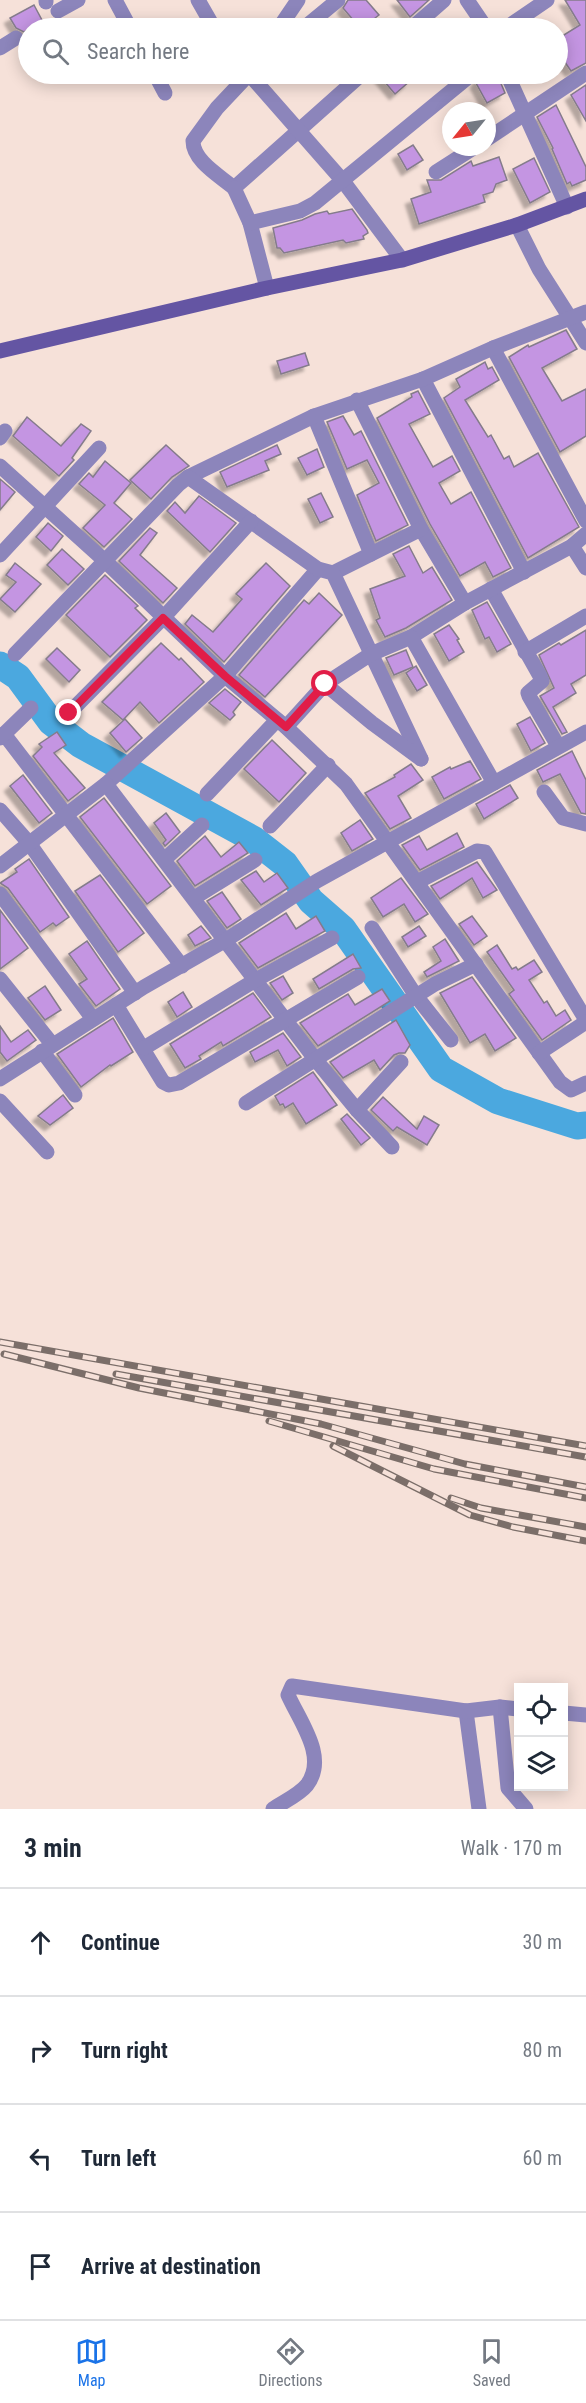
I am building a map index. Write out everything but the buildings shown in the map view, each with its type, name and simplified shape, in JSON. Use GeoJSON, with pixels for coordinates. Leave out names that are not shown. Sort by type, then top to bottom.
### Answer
{"type":"FeatureCollection","features":[{"type":"Feature","properties":{"kind":"main road"},"geometry":{"type":"LineString","coordinates":[[0,351],[267,288],[402,260],[518,225],[586,199]]}},
{"type":"Feature","properties":{"kind":"street"},"geometry":{"type":"LineString","coordinates":[[50,4],[78,0]]}},
{"type":"Feature","properties":{"kind":"street"},"geometry":{"type":"LineString","coordinates":[[115,0],[125,18]]}},
{"type":"Feature","properties":{"kind":"street"},"geometry":{"type":"LineString","coordinates":[[198,0],[208,18]]}},
{"type":"Feature","properties":{"kind":"street"},"geometry":{"type":"LineString","coordinates":[[286,18],[298,0]]}},
{"type":"Feature","properties":{"kind":"street"},"geometry":{"type":"LineString","coordinates":[[316,18],[339,0]]}},
{"type":"Feature","properties":{"kind":"street"},"geometry":{"type":"LineString","coordinates":[[423,18],[444,0]]}},
{"type":"Feature","properties":{"kind":"street"},"geometry":{"type":"LineString","coordinates":[[467,0],[479,18]]}},
{"type":"Feature","properties":{"kind":"street"},"geometry":{"type":"LineString","coordinates":[[521,18],[547,0]]}},
{"type":"Feature","properties":{"kind":"street"},"geometry":{"type":"LineString","coordinates":[[0,48],[16,38]]}},
{"type":"Feature","properties":{"kind":"street"},"geometry":{"type":"LineString","coordinates":[[496,133],[585,75]]}},
{"type":"Feature","properties":{"kind":"street"},"geometry":{"type":"LineString","coordinates":[[160,84],[165,93]]}},
{"type":"Feature","properties":{"kind":"street"},"geometry":{"type":"LineString","coordinates":[[240,84],[217,108],[193,141],[195,152],[234,188],[250,223],[267,288]]}},
{"type":"Feature","properties":{"kind":"street"},"geometry":{"type":"LineString","coordinates":[[258,84],[343,181],[402,260]]}},
{"type":"Feature","properties":{"kind":"street"},"geometry":{"type":"LineString","coordinates":[[234,188],[351,84]]}},
{"type":"Feature","properties":{"kind":"street"},"geometry":{"type":"LineString","coordinates":[[250,223],[300,211],[315,203],[460,84]]}},
{"type":"Feature","properties":{"kind":"street"},"geometry":{"type":"LineString","coordinates":[[512,84],[567,207]]}},
{"type":"Feature","properties":{"kind":"street"},"geometry":{"type":"LineString","coordinates":[[436,172],[461,156]]}},
{"type":"Feature","properties":{"kind":"street"},"geometry":{"type":"LineString","coordinates":[[518,225],[539,269],[586,343]]}},
{"type":"Feature","properties":{"kind":"street"},"geometry":{"type":"LineString","coordinates":[[15,654],[188,477],[314,416],[423,379],[493,348],[586,312]]}},
{"type":"Feature","properties":{"kind":"street"},"geometry":{"type":"LineString","coordinates":[[493,348],[586,521]]}},
{"type":"Feature","properties":{"kind":"street"},"geometry":{"type":"LineString","coordinates":[[423,379],[524,572]]}},
{"type":"Feature","properties":{"kind":"street"},"geometry":{"type":"LineString","coordinates":[[357,400],[421,529],[465,603]]}},
{"type":"Feature","properties":{"kind":"street"},"geometry":{"type":"LineString","coordinates":[[314,416],[371,554]]}},
{"type":"Feature","properties":{"kind":"street"},"geometry":{"type":"LineString","coordinates":[[0,555],[99,448]]}},
{"type":"Feature","properties":{"kind":"street"},"geometry":{"type":"LineString","coordinates":[[0,466],[105,561],[225,676],[328,765],[361,803],[386,841],[566,1089],[578,1089],[586,1083]]}},
{"type":"Feature","properties":{"kind":"street"},"geometry":{"type":"LineString","coordinates":[[188,477],[325,571],[370,654],[421,759],[325,684]]}},
{"type":"Feature","properties":{"kind":"street"},"geometry":{"type":"LineString","coordinates":[[69,713],[163,618],[251,521]]}},
{"type":"Feature","properties":{"kind":"street"},"geometry":{"type":"LineString","coordinates":[[0,866],[138,755],[225,676],[325,571],[371,554],[421,529]]}},
{"type":"Feature","properties":{"kind":"street"},"geometry":{"type":"LineString","coordinates":[[207,794],[325,684],[370,654],[411,637],[465,603],[572,546],[586,534]]}},
{"type":"Feature","properties":{"kind":"street"},"geometry":{"type":"LineString","coordinates":[[572,546],[586,568]]}},
{"type":"Feature","properties":{"kind":"street"},"geometry":{"type":"LineString","coordinates":[[491,589],[542,681],[528,693],[558,746]]}},
{"type":"Feature","properties":{"kind":"street"},"geometry":{"type":"LineString","coordinates":[[525,652],[586,616]]}},
{"type":"Feature","properties":{"kind":"street"},"geometry":{"type":"LineString","coordinates":[[411,637],[494,783]]}},
{"type":"Feature","properties":{"kind":"street"},"geometry":{"type":"LineString","coordinates":[[31,708],[2,736],[182,966]]}},
{"type":"Feature","properties":{"kind":"street"},"geometry":{"type":"LineString","coordinates":[[2,1075],[226,940],[317,881],[586,732]]}},
{"type":"Feature","properties":{"kind":"street"},"geometry":{"type":"LineString","coordinates":[[270,826],[328,765]]}},
{"type":"Feature","properties":{"kind":"street"},"geometry":{"type":"LineString","coordinates":[[111,779],[165,860],[254,981],[357,1110],[392,1147]]}},
{"type":"Feature","properties":{"kind":"street"},"geometry":{"type":"LineString","coordinates":[[544,792],[563,818],[586,824]]}},
{"type":"Feature","properties":{"kind":"street"},"geometry":{"type":"LineString","coordinates":[[0,810],[28,843],[135,993]]}},
{"type":"Feature","properties":{"kind":"street"},"geometry":{"type":"LineString","coordinates":[[165,860],[202,825]]}},
{"type":"Feature","properties":{"kind":"street"},"geometry":{"type":"LineString","coordinates":[[417,882],[477,850],[483,850],[586,1021],[539,1053]]}},
{"type":"Feature","properties":{"kind":"street"},"geometry":{"type":"LineString","coordinates":[[194,898],[255,860]]}},
{"type":"Feature","properties":{"kind":"street"},"geometry":{"type":"LineString","coordinates":[[0,894],[93,1019]]}},
{"type":"Feature","properties":{"kind":"street"},"geometry":{"type":"LineString","coordinates":[[372,928],[416,996],[451,1040]]}},
{"type":"Feature","properties":{"kind":"street"},"geometry":{"type":"LineString","coordinates":[[144,1048],[254,981],[332,938]]}},
{"type":"Feature","properties":{"kind":"street"},"geometry":{"type":"LineString","coordinates":[[246,1103],[435,984],[476,964]]}},
{"type":"Feature","properties":{"kind":"street"},"geometry":{"type":"LineString","coordinates":[[116,1005],[163,1082],[169,1085],[179,1083],[358,977]]}},
{"type":"Feature","properties":{"kind":"street"},"geometry":{"type":"LineString","coordinates":[[0,979],[47,1048],[75,1095]]}},
{"type":"Feature","properties":{"kind":"street"},"geometry":{"type":"LineString","coordinates":[[357,1110],[400,1062]]}},
{"type":"Feature","properties":{"kind":"street"},"geometry":{"type":"LineString","coordinates":[[0,1101],[47,1152]]}},
{"type":"Feature","properties":{"kind":"street"},"geometry":{"type":"LineString","coordinates":[[273,1809],[306,1785],[316,1761],[312,1746],[288,1695],[292,1686],[466,1712],[500,1707],[514,1708]]}},
{"type":"Feature","properties":{"kind":"street"},"geometry":{"type":"LineString","coordinates":[[500,1707],[508,1788],[522,1808]]}},
{"type":"Feature","properties":{"kind":"street"},"geometry":{"type":"LineString","coordinates":[[466,1712],[479,1809]]}},
{"type":"Feature","properties":{"kind":"street"},"geometry":{"type":"LineString","coordinates":[[568,1713],[586,1715]]}},
{"type":"Feature","properties":{"kind":"waterway"},"geometry":{"type":"LineString","coordinates":[[0,665],[18,677],[51,722],[81,745],[253,839],[285,864],[311,901],[343,929],[441,1069],[498,1101],[577,1126],[586,1125]]}},
{"type":"Feature","properties":{"kind":"railway"},"geometry":{"type":"LineString","coordinates":[[0,1342],[586,1446]]}},
{"type":"Feature","properties":{"kind":"railway"},"geometry":{"type":"LineString","coordinates":[[4,1354],[139,1388],[321,1424],[465,1464],[586,1487]]}},
{"type":"Feature","properties":{"kind":"railway"},"geometry":{"type":"LineString","coordinates":[[116,1374],[586,1457]]}},
{"type":"Feature","properties":{"kind":"railway"},"geometry":{"type":"LineString","coordinates":[[269,1421],[434,1469],[586,1498]]}},
{"type":"Feature","properties":{"kind":"railway"},"geometry":{"type":"LineString","coordinates":[[333,1446],[470,1515],[513,1527],[586,1541]]}},
{"type":"Feature","properties":{"kind":"railway"},"geometry":{"type":"LineString","coordinates":[[451,1498],[481,1508],[586,1527]]}},
{"type":"Feature","properties":{"kind":"route"},"geometry":{"type":"LineString","coordinates":[[69,713],[163,618],[225,676],[286,727],[325,684]]}}]}
